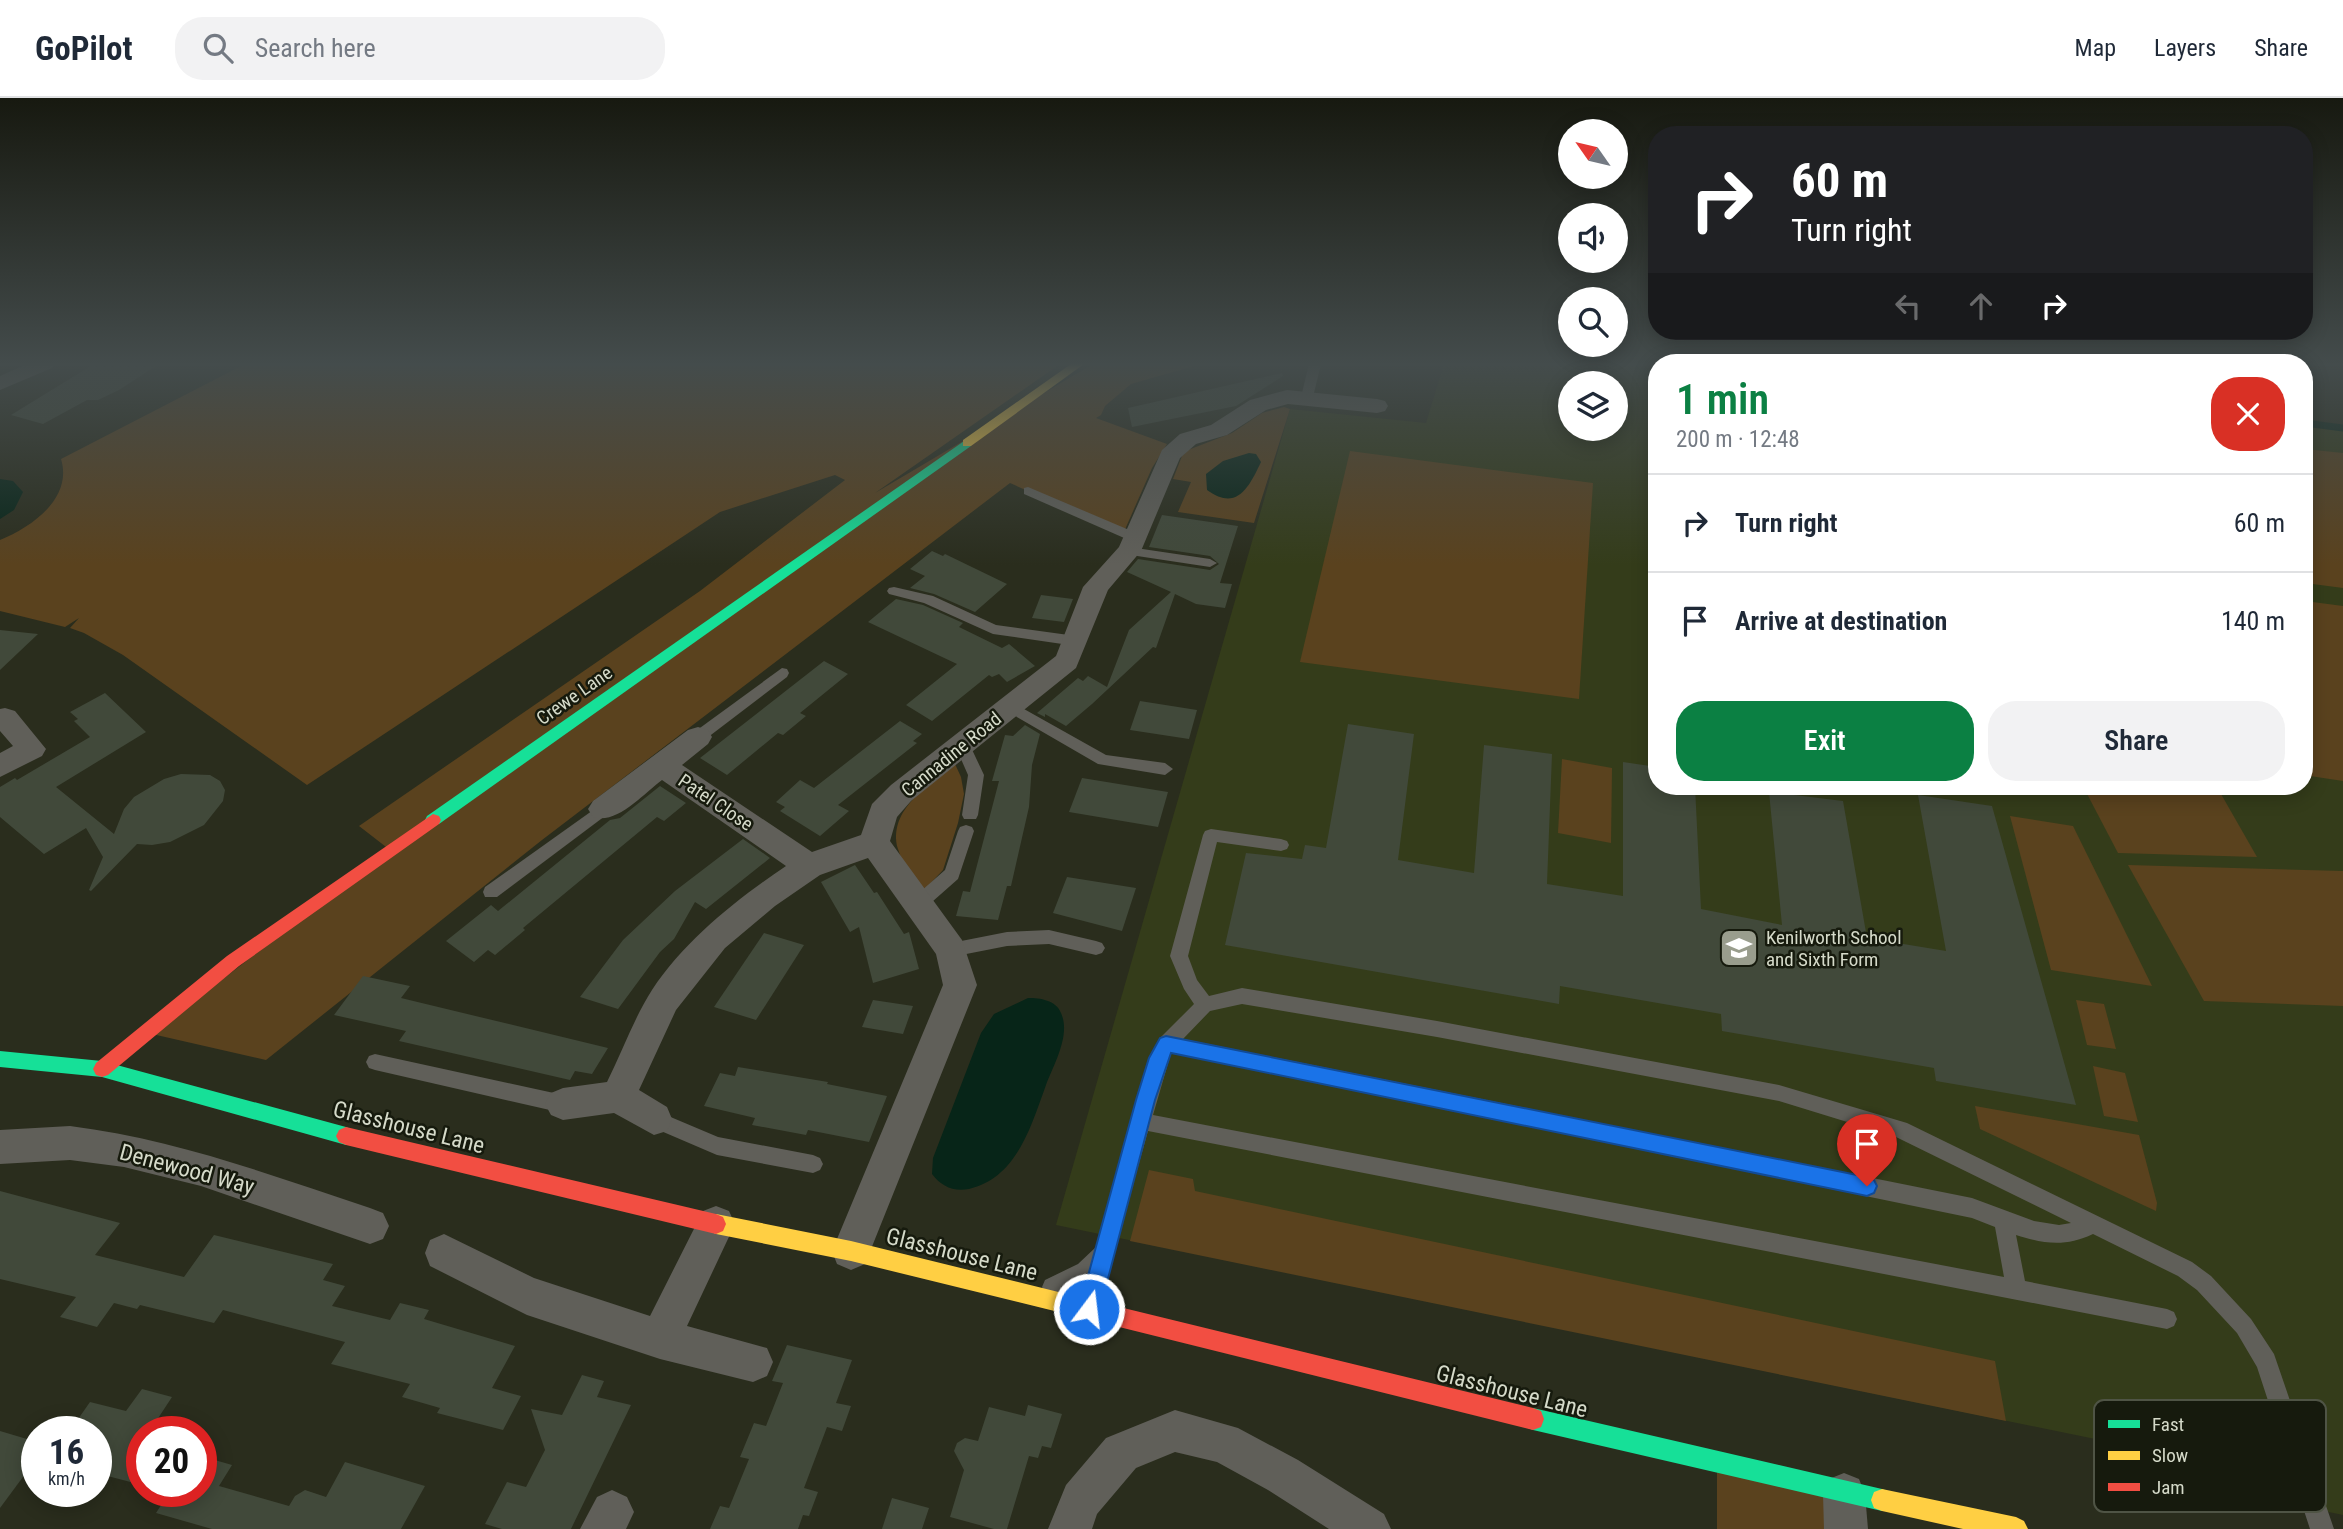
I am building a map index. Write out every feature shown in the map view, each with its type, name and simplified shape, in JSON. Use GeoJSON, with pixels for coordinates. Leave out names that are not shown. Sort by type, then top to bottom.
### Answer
{"type":"FeatureCollection","features":[{"type":"Feature","properties":{"kind":"street","name":"Crewe Lane"},"geometry":{"type":"LineString","coordinates":[[102,1069],[233,961],[984,431]]}},
{"type":"Feature","properties":{"kind":"street","name":"Cannadine Road"},"geometry":{"type":"LineString","coordinates":[[874,843],[883,812],[901,793],[1067,661],[1096,587],[1132,545],[1170,455],[1181,443],[1217,431]]}},
{"type":"Feature","properties":{"kind":"street"},"geometry":{"type":"LineString","coordinates":[[0,766],[32,749],[5,718]]}},
{"type":"Feature","properties":{"kind":"street","name":"Patel Close"},"geometry":{"type":"LineString","coordinates":[[698,737],[661,765],[809,866]]}},
{"type":"Feature","properties":{"kind":"street"},"geometry":{"type":"LineString","coordinates":[[603,809],[661,765]]}},
{"type":"Feature","properties":{"kind":"street"},"geometry":{"type":"LineString","coordinates":[[618,1096],[664,1000],[713,939],[764,897],[809,866],[874,843],[951,950],[960,985],[851,1251]]}},
{"type":"Feature","properties":{"kind":"street","name":"Glasshouse Lane"},"geometry":{"type":"LineString","coordinates":[[0,1059],[102,1069],[340,1134],[716,1224],[851,1251],[1026,1293],[1659,1451],[1845,1511],[2016,1529]]}},
{"type":"Feature","properties":{"kind":"street"},"geometry":{"type":"LineString","coordinates":[[562,1104],[618,1096],[654,1119]]}},
{"type":"Feature","properties":{"kind":"street","name":"Denewood Way"},"geometry":{"type":"LineString","coordinates":[[0,1147],[70,1143],[124,1150],[201,1169],[370,1226]]}},
{"type":"Feature","properties":{"kind":"street"},"geometry":{"type":"LineString","coordinates":[[660,1339],[716,1224]]}},
{"type":"Feature","properties":{"kind":"street"},"geometry":{"type":"LineString","coordinates":[[444,1253],[527,1295],[660,1339],[753,1362]]}},
{"type":"Feature","properties":{"kind":"street"},"geometry":{"type":"LineString","coordinates":[[1070,1529],[1081,1500],[1121,1453],[1175,1431],[1223,1443],[1283,1475],[1369,1529]]}},
{"type":"Feature","properties":{"kind":"lane"},"geometry":{"type":"LineString","coordinates":[[1028,491],[1132,545],[1210,563]]}},
{"type":"Feature","properties":{"kind":"lane"},"geometry":{"type":"LineString","coordinates":[[894,591],[928,599],[993,629],[1076,641]]}},
{"type":"Feature","properties":{"kind":"lane"},"geometry":{"type":"LineString","coordinates":[[698,737],[782,673]]}},
{"type":"Feature","properties":{"kind":"lane"},"geometry":{"type":"LineString","coordinates":[[1010,706],[1103,760],[1165,769]]}},
{"type":"Feature","properties":{"kind":"lane"},"geometry":{"type":"LineString","coordinates":[[918,904],[952,874],[968,823],[976,775],[962,743]]}},
{"type":"Feature","properties":{"kind":"lane"},"geometry":{"type":"LineString","coordinates":[[491,892],[603,809]]}},
{"type":"Feature","properties":{"kind":"lane"},"geometry":{"type":"LineString","coordinates":[[1205,1005],[1190,984],[1179,956],[1211,835],[1281,845]]}},
{"type":"Feature","properties":{"kind":"lane"},"geometry":{"type":"LineString","coordinates":[[951,950],[1007,939],[1049,937],[1096,948]]}},
{"type":"Feature","properties":{"kind":"lane"},"geometry":{"type":"LineString","coordinates":[[1089,1309],[1158,1058],[1166,1044],[1205,1005],[1242,996],[1450,1031],[1779,1093],[1900,1129],[2185,1269],[2204,1283],[2244,1326],[2266,1363],[2278,1400]]}},
{"type":"Feature","properties":{"kind":"lane"},"geometry":{"type":"LineString","coordinates":[[1166,1044],[1972,1208],[2004,1221],[2053,1234],[2067,1235],[2094,1223]]}},
{"type":"Feature","properties":{"kind":"lane"},"geometry":{"type":"LineString","coordinates":[[375,1062],[562,1104]]}},
{"type":"Feature","properties":{"kind":"lane"},"geometry":{"type":"LineString","coordinates":[[654,1119],[717,1146],[813,1164]]}},
{"type":"Feature","properties":{"kind":"lane"},"geometry":{"type":"LineString","coordinates":[[1139,1121],[2167,1318]]}},
{"type":"Feature","properties":{"kind":"lane"},"geometry":{"type":"LineString","coordinates":[[2004,1221],[2016,1289]]}},
{"type":"Feature","properties":{"kind":"lane"},"geometry":{"type":"LineString","coordinates":[[1026,1293],[1074,1278],[1104,1252]]}},
{"type":"Feature","properties":{"kind":"lane"},"geometry":{"type":"LineString","coordinates":[[2316,1512],[2322,1529]]}},
{"type":"Feature","properties":{"kind":"shaded area"},"geometry":{"type":"Polygon","coordinates":[[[116,431],[964,431],[875,493],[980,431],[1131,431],[1167,444],[1152,468],[1123,534],[1010,483],[542,840],[266,1060],[152,1034],[390,850],[359,826],[700,591],[845,480],[835,475],[720,512],[307,785],[123,655],[70,628],[79,618],[65,627],[0,611],[0,540],[25,527],[47,509],[61,486],[61,459],[116,431]]]}},
{"type":"Feature","properties":{"kind":"shaded area"},"geometry":{"type":"Polygon","coordinates":[[[1283,431],[1254,523],[1178,512],[1191,482],[1173,479],[1182,456],[1188,450],[1232,433],[1283,431]]]}},
{"type":"Feature","properties":{"kind":"shaded area","name":"Kenilworth School and Sixth Form"},"geometry":{"type":"Polygon","coordinates":[[[1284,431],[1558,431],[1558,441],[1628,441],[1628,431],[1648,431],[1648,795],[2313,795],[2313,431],[2343,431],[2343,1515],[2326,1511],[2326,1400],[2094,1400],[2094,1439],[1056,1225],[1284,431]]]}},
{"type":"Feature","properties":{"kind":"shaded area"},"geometry":{"type":"Polygon","coordinates":[[[2313,450],[2343,453],[2343,588],[2313,584],[2313,450]]]}},
{"type":"Feature","properties":{"kind":"shaded area"},"geometry":{"type":"Polygon","coordinates":[[[1350,451],[1593,483],[1579,699],[1300,662],[1350,451]]]}},
{"type":"Feature","properties":{"kind":"shaded area"},"geometry":{"type":"Polygon","coordinates":[[[1249,453],[1256,454],[1261,462],[1241,494],[1226,498],[1207,490],[1206,474],[1223,461],[1249,453]]]}},
{"type":"Feature","properties":{"kind":"shaded area"},"geometry":{"type":"Polygon","coordinates":[[[0,479],[13,481],[23,492],[14,510],[0,519],[0,479]]]}},
{"type":"Feature","properties":{"kind":"shaded area"},"geometry":{"type":"Polygon","coordinates":[[[2313,602],[2343,606],[2343,781],[2313,776],[2313,602]]]}},
{"type":"Feature","properties":{"kind":"shaded area"},"geometry":{"type":"Polygon","coordinates":[[[1562,759],[1612,768],[1611,843],[1558,833],[1562,759]]]}},
{"type":"Feature","properties":{"kind":"shaded area"},"geometry":{"type":"Polygon","coordinates":[[[955,764],[964,794],[958,823],[943,870],[924,890],[900,855],[896,835],[899,822],[913,799],[955,764]]]}},
{"type":"Feature","properties":{"kind":"shaded area"},"geometry":{"type":"Polygon","coordinates":[[[2088,795],[2222,795],[2257,857],[2118,853],[2088,795]]]}},
{"type":"Feature","properties":{"kind":"shaded area"},"geometry":{"type":"Polygon","coordinates":[[[2010,816],[2073,826],[2152,986],[2051,970],[2010,816]]]}},
{"type":"Feature","properties":{"kind":"shaded area"},"geometry":{"type":"Polygon","coordinates":[[[2128,865],[2343,871],[2343,1006],[2204,1001],[2128,865]]]}},
{"type":"Feature","properties":{"kind":"shaded area"},"geometry":{"type":"Polygon","coordinates":[[[1028,998],[1042,999],[1055,1005],[1061,1013],[1064,1031],[1060,1049],[1028,1133],[1011,1162],[999,1174],[969,1189],[948,1187],[932,1174],[933,1158],[981,1033],[994,1014],[1028,998]]]}},
{"type":"Feature","properties":{"kind":"shaded area"},"geometry":{"type":"Polygon","coordinates":[[[2076,1000],[2104,1004],[2116,1049],[2087,1045],[2076,1000]]]}},
{"type":"Feature","properties":{"kind":"shaded area"},"geometry":{"type":"Polygon","coordinates":[[[2093,1066],[2125,1073],[2138,1122],[2104,1116],[2093,1066]]]}},
{"type":"Feature","properties":{"kind":"shaded area"},"geometry":{"type":"Polygon","coordinates":[[[1975,1106],[2139,1135],[2157,1203],[2156,1211],[1980,1129],[1975,1106]]]}},
{"type":"Feature","properties":{"kind":"shaded area"},"geometry":{"type":"Polygon","coordinates":[[[1149,1170],[1193,1179],[1195,1191],[1995,1361],[2006,1421],[1130,1241],[1149,1170]]]}},
{"type":"Feature","properties":{"kind":"shaded area"},"geometry":{"type":"Polygon","coordinates":[[[1717,1463],[1844,1494],[1846,1529],[1717,1529],[1717,1463]]]}},
{"type":"Feature","properties":{"kind":"building"},"geometry":{"type":"Polygon","coordinates":[[[1162,515],[1238,526],[1220,583],[1232,584],[1225,608],[1196,604],[1175,594],[1156,648],[1153,647],[1092,704],[1066,726],[1045,714],[1045,717],[1037,713],[1078,678],[1083,681],[1088,676],[1107,687],[1129,630],[1171,592],[1127,572],[1138,559],[1210,570],[1219,564],[1210,556],[1149,547],[1162,515]]]}},
{"type":"Feature","properties":{"kind":"building"},"geometry":{"type":"Polygon","coordinates":[[[932,551],[943,556],[945,554],[1007,584],[975,612],[934,594],[910,588],[925,576],[910,569],[932,551]]]}},
{"type":"Feature","properties":{"kind":"building"},"geometry":{"type":"Polygon","coordinates":[[[1041,595],[1073,599],[1064,622],[1032,618],[1041,595]]]}},
{"type":"Feature","properties":{"kind":"building"},"geometry":{"type":"Polygon","coordinates":[[[896,599],[923,605],[963,623],[959,627],[1002,648],[1009,644],[1035,666],[1007,682],[999,674],[992,677],[989,675],[932,721],[906,705],[957,664],[868,622],[896,599]]]}},
{"type":"Feature","properties":{"kind":"building"},"geometry":{"type":"Polygon","coordinates":[[[0,630],[38,634],[0,670],[0,630]]]}},
{"type":"Feature","properties":{"kind":"building"},"geometry":{"type":"Polygon","coordinates":[[[824,661],[848,674],[800,713],[806,716],[783,735],[778,733],[727,775],[700,758],[824,661]]]}},
{"type":"Feature","properties":{"kind":"building"},"geometry":{"type":"Polygon","coordinates":[[[105,693],[146,732],[56,787],[114,834],[124,809],[134,797],[164,779],[181,774],[210,775],[220,781],[225,790],[223,801],[204,825],[170,842],[137,844],[91,891],[89,890],[103,857],[86,828],[44,854],[0,817],[0,787],[15,778],[17,780],[90,737],[74,721],[78,719],[70,712],[105,693]]]}},
{"type":"Feature","properties":{"kind":"building"},"geometry":{"type":"Polygon","coordinates":[[[1140,701],[1197,710],[1189,739],[1130,730],[1140,701]]]}},
{"type":"Feature","properties":{"kind":"building"},"geometry":{"type":"Polygon","coordinates":[[[900,721],[922,734],[913,741],[917,743],[838,805],[849,811],[820,836],[780,811],[785,807],[776,802],[800,780],[814,788],[900,721]]]}},
{"type":"Feature","properties":{"kind":"building","name":"Kenilworth School and Sixth Form"},"geometry":{"type":"Polygon","coordinates":[[[1348,724],[1414,734],[1398,860],[1474,873],[1484,745],[1552,754],[1547,884],[1623,896],[1623,762],[1648,766],[1648,795],[1695,795],[1701,909],[1782,925],[1769,795],[1843,801],[1867,938],[1946,951],[1918,795],[1992,806],[2076,1105],[1936,1081],[1934,1068],[1722,1031],[1721,1014],[1560,986],[1559,1004],[1225,945],[1246,853],[1302,859],[1305,845],[1326,848],[1348,724]]]}},
{"type":"Feature","properties":{"kind":"building"},"geometry":{"type":"Polygon","coordinates":[[[1025,725],[1040,734],[1032,765],[1029,807],[1011,886],[1007,886],[998,920],[956,916],[963,891],[970,892],[999,781],[992,781],[1005,735],[1013,736],[1025,725]]]}},
{"type":"Feature","properties":{"kind":"building"},"geometry":{"type":"Polygon","coordinates":[[[1082,778],[1168,792],[1158,827],[1069,812],[1082,778]]]}},
{"type":"Feature","properties":{"kind":"building"},"geometry":{"type":"Polygon","coordinates":[[[660,786],[686,803],[664,821],[657,817],[523,928],[525,930],[495,955],[488,950],[474,962],[446,941],[491,905],[498,911],[610,820],[620,818],[660,786]]]}},
{"type":"Feature","properties":{"kind":"building"},"geometry":{"type":"Polygon","coordinates":[[[743,839],[770,858],[706,909],[695,902],[674,939],[660,952],[618,1009],[580,997],[623,940],[675,891],[743,839]]]}},
{"type":"Feature","properties":{"kind":"building"},"geometry":{"type":"Polygon","coordinates":[[[855,865],[874,893],[877,892],[904,934],[909,932],[919,969],[873,983],[859,927],[850,932],[821,882],[855,865]]]}},
{"type":"Feature","properties":{"kind":"building"},"geometry":{"type":"Polygon","coordinates":[[[1067,877],[1136,888],[1122,931],[1053,913],[1067,877]]]}},
{"type":"Feature","properties":{"kind":"building"},"geometry":{"type":"Polygon","coordinates":[[[764,933],[804,945],[756,1020],[714,1007],[764,933]]]}},
{"type":"Feature","properties":{"kind":"building"},"geometry":{"type":"Polygon","coordinates":[[[363,976],[410,986],[401,998],[608,1048],[592,1074],[575,1071],[570,1080],[399,1041],[406,1031],[334,1015],[363,976]]]}},
{"type":"Feature","properties":{"kind":"building"},"geometry":{"type":"Polygon","coordinates":[[[873,1000],[913,1006],[903,1034],[862,1027],[873,1000]]]}},
{"type":"Feature","properties":{"kind":"building"},"geometry":{"type":"Polygon","coordinates":[[[738,1067],[828,1082],[827,1084],[887,1096],[869,1142],[808,1130],[806,1135],[752,1125],[755,1118],[704,1106],[720,1073],[735,1076],[738,1067]]]}},
{"type":"Feature","properties":{"kind":"building"},"geometry":{"type":"Polygon","coordinates":[[[0,1191],[120,1223],[95,1255],[184,1277],[214,1235],[333,1264],[323,1280],[345,1286],[332,1306],[390,1320],[400,1303],[429,1310],[424,1319],[515,1346],[492,1388],[521,1396],[503,1430],[437,1413],[440,1408],[402,1397],[410,1384],[331,1364],[345,1342],[223,1310],[214,1323],[140,1305],[137,1309],[114,1303],[97,1327],[60,1317],[76,1297],[0,1279],[0,1191]]]}},
{"type":"Feature","properties":{"kind":"building"},"geometry":{"type":"Polygon","coordinates":[[[787,1345],[852,1360],[836,1403],[851,1406],[842,1431],[827,1427],[804,1488],[818,1492],[809,1516],[803,1515],[798,1529],[710,1529],[720,1506],[729,1508],[749,1459],[740,1457],[754,1423],[766,1426],[783,1383],[772,1381],[787,1345]]]}},
{"type":"Feature","properties":{"kind":"building"},"geometry":{"type":"Polygon","coordinates":[[[582,1375],[604,1381],[597,1397],[631,1405],[571,1529],[502,1529],[485,1524],[507,1482],[526,1487],[545,1450],[531,1409],[562,1415],[582,1375]]]}},
{"type":"Feature","properties":{"kind":"building"},"geometry":{"type":"Polygon","coordinates":[[[142,1389],[172,1397],[160,1416],[126,1416],[126,1481],[112,1477],[112,1416],[80,1416],[90,1402],[126,1411],[142,1389]]]}},
{"type":"Feature","properties":{"kind":"building"},"geometry":{"type":"Polygon","coordinates":[[[1028,1405],[1062,1414],[1051,1448],[1042,1446],[1038,1458],[1029,1456],[1007,1529],[994,1529],[950,1517],[964,1470],[954,1451],[957,1443],[965,1438],[978,1441],[989,1407],[1025,1416],[1028,1405]]]}},
{"type":"Feature","properties":{"kind":"building"},"geometry":{"type":"Polygon","coordinates":[[[0,1431],[21,1437],[21,1480],[0,1508],[0,1431]]]}},
{"type":"Feature","properties":{"kind":"building"},"geometry":{"type":"Polygon","coordinates":[[[217,1461],[232,1465],[219,1486],[289,1506],[295,1496],[305,1490],[326,1497],[345,1462],[425,1486],[401,1529],[212,1529],[156,1513],[160,1507],[217,1507],[217,1461]]]}},
{"type":"Feature","properties":{"kind":"building"},"geometry":{"type":"Polygon","coordinates":[[[892,1498],[929,1508],[922,1529],[882,1529],[892,1498]]]}},
{"type":"Feature","properties":{"kind":"traffic: fast"},"geometry":{"type":"LineString","coordinates":[[433,820],[967,443]]}},
{"type":"Feature","properties":{"kind":"traffic: fast"},"geometry":{"type":"LineString","coordinates":[[0,1059],[102,1069],[346,1136]]}},
{"type":"Feature","properties":{"kind":"traffic: fast"},"geometry":{"type":"LineString","coordinates":[[1533,1419],[1882,1500]]}},
{"type":"Feature","properties":{"kind":"traffic: slow"},"geometry":{"type":"LineString","coordinates":[[967,443],[984,431]]}},
{"type":"Feature","properties":{"kind":"traffic: slow"},"geometry":{"type":"LineString","coordinates":[[716,1224],[851,1251],[1099,1312]]}},
{"type":"Feature","properties":{"kind":"traffic: slow"},"geometry":{"type":"LineString","coordinates":[[1882,1500],[2016,1529]]}},
{"type":"Feature","properties":{"kind":"traffic: jam"},"geometry":{"type":"LineString","coordinates":[[102,1069],[233,961],[433,820]]}},
{"type":"Feature","properties":{"kind":"traffic: jam"},"geometry":{"type":"LineString","coordinates":[[346,1136],[716,1224]]}},
{"type":"Feature","properties":{"kind":"traffic: jam"},"geometry":{"type":"LineString","coordinates":[[1099,1312],[1533,1419]]}},
{"type":"Feature","properties":{"kind":"place","name":"Kenilworth School and Sixth Form"},"geometry":{"type":"Point","coordinates":[1739,948]}},
{"type":"Feature","properties":{"kind":"route"},"geometry":{"type":"LineString","coordinates":[[1089,1309],[1145,1100],[1158,1058],[1166,1044],[1867,1186]]}}]}
